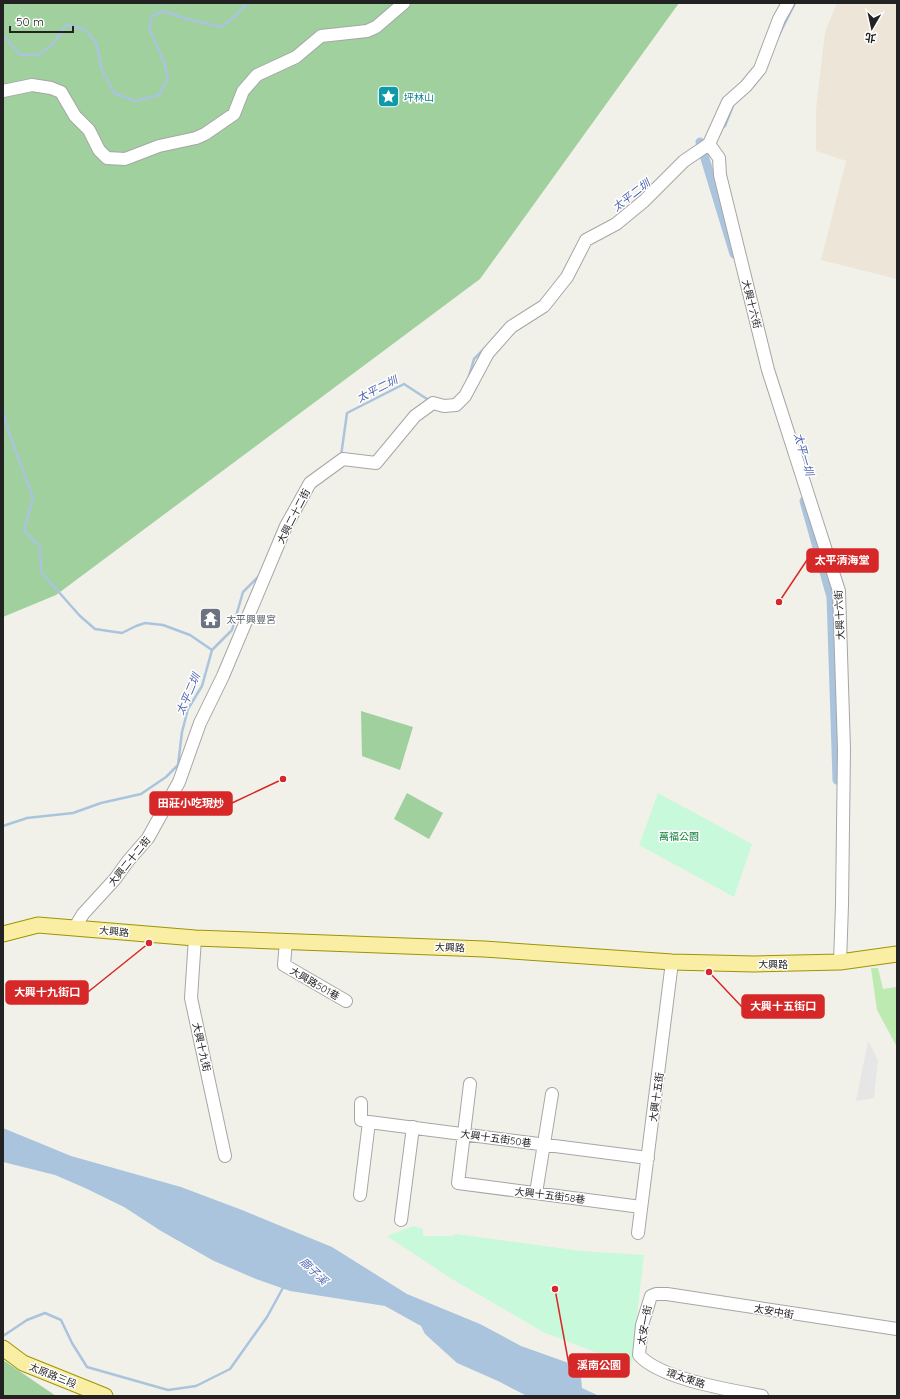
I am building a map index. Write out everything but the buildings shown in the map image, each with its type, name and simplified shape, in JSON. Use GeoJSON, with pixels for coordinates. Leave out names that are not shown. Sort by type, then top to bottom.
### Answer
{"type":"FeatureCollection","features":[{"type":"Feature","properties":{"kind":"main road","name":"大興路"},"geometry":{"type":"LineString","coordinates":[[3,934],[38,925],[195,938],[484,949],[672,962],[784,965],[840,962],[897,954]]}},
{"type":"Feature","properties":{"kind":"main road","name":"太原路三段"},"geometry":{"type":"LineString","coordinates":[[3,1348],[23,1362],[105,1396]]}},
{"type":"Feature","properties":{"kind":"street"},"geometry":{"type":"LineString","coordinates":[[3,91],[32,85],[51,88],[61,92],[75,116],[89,130],[100,150],[107,158],[125,159],[159,146],[196,138],[205,134],[234,114],[243,91],[257,75],[296,57],[321,36],[367,31],[376,27],[404,3]]}},
{"type":"Feature","properties":{"kind":"street"},"geometry":{"type":"LineString","coordinates":[[709,144],[728,102],[746,86],[760,69],[779,19],[788,3]]}},
{"type":"Feature","properties":{"kind":"street","name":"大興二十二街"},"geometry":{"type":"LineString","coordinates":[[75,927],[83,914],[115,880],[148,838],[180,782],[200,723],[223,676],[286,526],[310,483],[343,460],[376,463],[415,416],[433,403],[444,406],[456,406],[465,396],[488,353],[511,327],[544,306],[567,277],[586,240],[616,224],[644,201],[684,161],[709,144]]}},
{"type":"Feature","properties":{"kind":"street","name":"大興十六街"},"geometry":{"type":"LineString","coordinates":[[709,144],[719,158],[720,175],[768,370],[839,591],[844,749],[840,962]]}},
{"type":"Feature","properties":{"kind":"street","name":"大興十九街"},"geometry":{"type":"LineString","coordinates":[[195,938],[191,998],[225,1156]]}},
{"type":"Feature","properties":{"kind":"street","name":"大興路501巷"},"geometry":{"type":"LineString","coordinates":[[286,941],[284,965],[346,1001]]}},
{"type":"Feature","properties":{"kind":"street","name":"大興十五街"},"geometry":{"type":"LineString","coordinates":[[638,1233],[672,962]]}},
{"type":"Feature","properties":{"kind":"street"},"geometry":{"type":"LineString","coordinates":[[464,1134],[470,1084]]}},
{"type":"Feature","properties":{"kind":"street"},"geometry":{"type":"LineString","coordinates":[[536,1193],[552,1094]]}},
{"type":"Feature","properties":{"kind":"street"},"geometry":{"type":"LineString","coordinates":[[360,1195],[369,1122],[361,1120],[361,1103]]}},
{"type":"Feature","properties":{"kind":"street","name":"大興十五街50巷"},"geometry":{"type":"LineString","coordinates":[[369,1122],[648,1158]]}},
{"type":"Feature","properties":{"kind":"street"},"geometry":{"type":"LineString","coordinates":[[402,1220],[413,1127]]}},
{"type":"Feature","properties":{"kind":"street","name":"大興十五街58巷"},"geometry":{"type":"LineString","coordinates":[[464,1134],[458,1183],[641,1207]]}},
{"type":"Feature","properties":{"kind":"street","name":"太安中街"},"geometry":{"type":"LineString","coordinates":[[651,1296],[656,1294],[667,1294],[897,1330]]}},
{"type":"Feature","properties":{"kind":"street","name":"太安一街"},"geometry":{"type":"LineString","coordinates":[[639,1355],[642,1325],[651,1296]]}},
{"type":"Feature","properties":{"kind":"street","name":"環太東路"},"geometry":{"type":"LineString","coordinates":[[639,1355],[646,1363],[672,1374],[720,1388],[762,1396]]}},
{"type":"Feature","properties":{"kind":"shaded area"},"geometry":{"type":"Polygon","coordinates":[[[837,3],[897,3],[897,279],[821,260],[846,161],[816,151],[816,109],[825,32],[837,3]]]}},
{"type":"Feature","properties":{"kind":"shaded area"},"geometry":{"type":"Polygon","coordinates":[[[868,1041],[878,1060],[874,1098],[856,1101],[868,1041]]]}},
{"type":"Feature","properties":{"kind":"green space"},"geometry":{"type":"Polygon","coordinates":[[[3,3],[679,3],[480,279],[56,595],[3,617],[3,3]]]}},
{"type":"Feature","properties":{"kind":"green space"},"geometry":{"type":"Polygon","coordinates":[[[361,711],[413,727],[400,770],[362,756],[361,711]]]}},
{"type":"Feature","properties":{"kind":"green space"},"geometry":{"type":"Polygon","coordinates":[[[407,793],[443,813],[429,839],[394,819],[407,793]]]}},
{"type":"Feature","properties":{"kind":"green space","name":"萬福公園"},"geometry":{"type":"Polygon","coordinates":[[[658,793],[752,844],[734,897],[639,845],[658,793]]]}},
{"type":"Feature","properties":{"kind":"green space"},"geometry":{"type":"Polygon","coordinates":[[[871,968],[878,968],[883,989],[897,987],[897,1047],[877,1010],[871,968]]]}},
{"type":"Feature","properties":{"kind":"green space"},"geometry":{"type":"Polygon","coordinates":[[[413,1226],[423,1229],[423,1236],[453,1236],[456,1234],[581,1251],[644,1255],[631,1366],[543,1332],[452,1279],[387,1236],[413,1226]]]}},
{"type":"Feature","properties":{"kind":"green space"},"geometry":{"type":"Polygon","coordinates":[[[3,1360],[56,1396],[3,1396],[3,1360]]]}},
{"type":"Feature","properties":{"kind":"water","name":"廍子溪"},"geometry":{"type":"Polygon","coordinates":[[[3,1128],[71,1156],[181,1187],[332,1247],[407,1294],[480,1324],[521,1346],[580,1367],[582,1388],[599,1396],[527,1396],[498,1381],[457,1363],[425,1334],[421,1326],[385,1306],[290,1291],[256,1279],[214,1261],[161,1231],[124,1207],[85,1188],[55,1175],[3,1162],[3,1128]]]}},
{"type":"Feature","properties":{"kind":"waterway"},"geometry":{"type":"LineString","coordinates":[[3,36],[21,55],[39,55],[54,43],[66,25],[84,29],[96,42],[102,70],[114,93],[135,101],[159,95],[168,78],[164,62],[149,28],[152,16],[163,11],[187,19],[221,27],[233,18],[248,3]]}},
{"type":"Feature","properties":{"kind":"waterway","name":"太平二圳"},"geometry":{"type":"LineString","coordinates":[[779,35],[795,3]]}},
{"type":"Feature","properties":{"kind":"waterway","name":"太平二圳"},"geometry":{"type":"LineString","coordinates":[[722,128],[725,126],[734,103]]}},
{"type":"Feature","properties":{"kind":"waterway","name":"太平二圳"},"geometry":{"type":"LineString","coordinates":[[697,145],[706,139]]}},
{"type":"Feature","properties":{"kind":"waterway","name":"太平一圳"},"geometry":{"type":"LineString","coordinates":[[700,142],[734,254]]}},
{"type":"Feature","properties":{"kind":"waterway","name":"太平二圳"},"geometry":{"type":"LineString","coordinates":[[469,376],[474,359],[483,350]]}},
{"type":"Feature","properties":{"kind":"waterway","name":"太平二圳"},"geometry":{"type":"LineString","coordinates":[[341,456],[347,413],[404,384],[427,399],[432,399]]}},
{"type":"Feature","properties":{"kind":"waterway"},"geometry":{"type":"LineString","coordinates":[[3,411],[8,430],[33,498],[24,531],[40,546],[41,572],[80,616],[95,629],[122,633],[145,623],[163,625],[190,635],[212,650]]}},
{"type":"Feature","properties":{"kind":"waterway","name":"太平一圳"},"geometry":{"type":"LineString","coordinates":[[804,501],[831,597],[837,780]]}},
{"type":"Feature","properties":{"kind":"waterway","name":"太平二圳"},"geometry":{"type":"LineString","coordinates":[[3,826],[27,818],[73,813],[101,803],[141,794],[166,777],[178,765],[182,732],[188,709],[202,686],[212,650],[232,630],[243,592],[259,576]]}},
{"type":"Feature","properties":{"kind":"waterway"},"geometry":{"type":"LineString","coordinates":[[3,1336],[27,1320],[45,1313],[61,1320],[72,1343],[87,1367],[168,1390],[196,1386],[230,1369],[267,1317],[284,1286]]}},
{"type":"Feature","properties":{"kind":"place","name":"坪林山"},"geometry":{"type":"Point","coordinates":[388,97]}},
{"type":"Feature","properties":{"kind":"place","name":"太平清海堂"},"geometry":{"type":"Point","coordinates":[779,602]}},
{"type":"Feature","properties":{"kind":"place","name":"太平興豐宮"},"geometry":{"type":"Point","coordinates":[211,619]}},
{"type":"Feature","properties":{"kind":"place","name":"田莊小吃現炒"},"geometry":{"type":"Point","coordinates":[283,779]}},
{"type":"Feature","properties":{"kind":"place","name":"大興十九街口"},"geometry":{"type":"Point","coordinates":[149,943]}},
{"type":"Feature","properties":{"kind":"place","name":"大興十五街口"},"geometry":{"type":"Point","coordinates":[709,972]}},
{"type":"Feature","properties":{"kind":"place","name":"溪南公園"},"geometry":{"type":"Point","coordinates":[555,1289]}}]}
